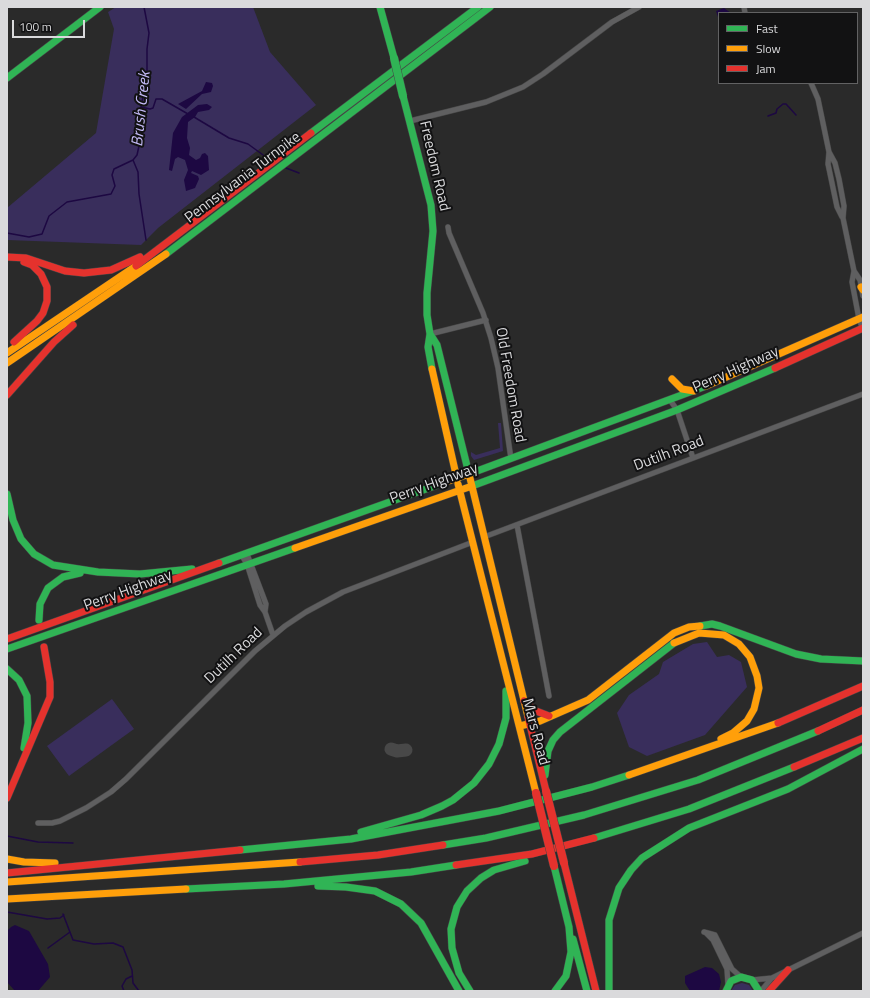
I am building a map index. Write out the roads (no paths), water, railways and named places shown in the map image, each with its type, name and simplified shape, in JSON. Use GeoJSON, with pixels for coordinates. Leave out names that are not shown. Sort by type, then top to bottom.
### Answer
{"type":"FeatureCollection","features":[{"type":"Feature","properties":{"kind":"main road","name":"Freedom Road"},"geometry":{"type":"LineString","coordinates":[[380,7],[428,188],[432,214],[432,238],[426,300],[430,334],[428,347],[457,479]]}},
{"type":"Feature","properties":{"kind":"main road","name":"Pennsylvania Turnpike"},"geometry":{"type":"LineString","coordinates":[[7,353],[101,290],[169,241],[478,7]]}},
{"type":"Feature","properties":{"kind":"main road","name":"Pennsylvania Turnpike"},"geometry":{"type":"LineString","coordinates":[[7,363],[182,242],[490,7]]}},
{"type":"Feature","properties":{"kind":"main road"},"geometry":{"type":"LineString","coordinates":[[7,78],[98,8]]}},
{"type":"Feature","properties":{"kind":"main road"},"geometry":{"type":"LineString","coordinates":[[7,257],[26,258],[74,273],[93,273],[111,270],[124,265],[160,243],[169,241]]}},
{"type":"Feature","properties":{"kind":"main road"},"geometry":{"type":"LineString","coordinates":[[7,261],[22,261],[37,269],[45,280],[48,293],[43,313],[24,334],[7,347]]}},
{"type":"Feature","properties":{"kind":"main road"},"geometry":{"type":"LineString","coordinates":[[7,395],[54,342],[119,287]]}},
{"type":"Feature","properties":{"kind":"main road","name":"Perry Highway"},"geometry":{"type":"LineString","coordinates":[[7,639],[457,479],[694,391],[862,324]]}},
{"type":"Feature","properties":{"kind":"main road","name":"Perry Highway"},"geometry":{"type":"LineString","coordinates":[[7,649],[472,486],[677,410],[764,373],[862,324]]}},
{"type":"Feature","properties":{"kind":"main road","name":"Freedom Road"},"geometry":{"type":"LineString","coordinates":[[430,334],[437,345],[472,486]]}},
{"type":"Feature","properties":{"kind":"main road"},"geometry":{"type":"LineString","coordinates":[[672,379],[682,389],[694,391]]}},
{"type":"Feature","properties":{"kind":"main road","name":"Mars Road"},"geometry":{"type":"LineString","coordinates":[[457,479],[506,676],[520,726],[569,927],[587,991]]}},
{"type":"Feature","properties":{"kind":"main road","name":"Mars Road"},"geometry":{"type":"LineString","coordinates":[[472,486],[596,991]]}},
{"type":"Feature","properties":{"kind":"main road"},"geometry":{"type":"LineString","coordinates":[[7,494],[16,530],[23,543],[34,554],[58,566],[98,572]]}},
{"type":"Feature","properties":{"kind":"main road"},"geometry":{"type":"LineString","coordinates":[[39,620],[42,600],[48,588],[55,582],[72,574],[98,572],[161,573],[218,564]]}},
{"type":"Feature","properties":{"kind":"main road"},"geometry":{"type":"LineString","coordinates":[[520,726],[540,721],[588,700],[674,633],[689,627],[712,624],[796,654],[820,659],[863,661]]}},
{"type":"Feature","properties":{"kind":"main road"},"geometry":{"type":"LineString","coordinates":[[545,787],[548,751],[553,740],[560,732],[677,641],[699,633],[724,634],[745,649],[755,666],[759,688],[754,710],[747,721],[733,733],[714,743],[665,764]]}},
{"type":"Feature","properties":{"kind":"main road"},"geometry":{"type":"LineString","coordinates":[[7,798],[50,697],[50,682],[44,647]]}},
{"type":"Feature","properties":{"kind":"main road"},"geometry":{"type":"LineString","coordinates":[[7,669],[22,683],[27,700],[26,738],[17,774]]}},
{"type":"Feature","properties":{"kind":"main road"},"geometry":{"type":"LineString","coordinates":[[319,842],[372,829],[420,814],[453,800],[474,783],[489,764],[502,736],[506,718],[506,676]]}},
{"type":"Feature","properties":{"kind":"main road"},"geometry":{"type":"LineString","coordinates":[[7,873],[319,842],[404,830],[499,811],[592,787],[665,764],[773,724],[863,686]]}},
{"type":"Feature","properties":{"kind":"main road"},"geometry":{"type":"LineString","coordinates":[[524,701],[536,711],[549,716]]}},
{"type":"Feature","properties":{"kind":"main road"},"geometry":{"type":"LineString","coordinates":[[7,882],[304,862],[378,855],[486,838],[584,815],[698,780],[797,741],[863,710]]}},
{"type":"Feature","properties":{"kind":"main road"},"geometry":{"type":"LineString","coordinates":[[7,899],[284,884],[463,866],[532,854],[592,839],[682,811],[735,792],[863,738]]}},
{"type":"Feature","properties":{"kind":"main road"},"geometry":{"type":"LineString","coordinates":[[609,991],[609,920],[619,888],[631,870],[642,858],[689,828],[788,789],[863,749]]}},
{"type":"Feature","properties":{"kind":"main road"},"geometry":{"type":"LineString","coordinates":[[470,991],[456,966],[451,938],[454,914],[467,891],[481,878],[494,870],[550,855],[592,839]]}},
{"type":"Feature","properties":{"kind":"main road"},"geometry":{"type":"LineString","coordinates":[[7,859],[47,864],[116,862]]}},
{"type":"Feature","properties":{"kind":"main road"},"geometry":{"type":"LineString","coordinates":[[284,884],[362,888],[388,896],[412,913],[425,928],[459,991]]}},
{"type":"Feature","properties":{"kind":"main road"},"geometry":{"type":"LineString","coordinates":[[555,991],[562,982],[569,966],[571,952],[569,927]]}},
{"type":"Feature","properties":{"kind":"main road"},"geometry":{"type":"LineString","coordinates":[[769,991],[788,970]]}},
{"type":"Feature","properties":{"kind":"main road"},"geometry":{"type":"LineString","coordinates":[[727,988],[733,980],[741,977],[752,980],[760,991]]}},
{"type":"Feature","properties":{"kind":"street"},"geometry":{"type":"LineString","coordinates":[[410,121],[486,102],[519,89],[543,74],[612,22],[639,7]]}},
{"type":"Feature","properties":{"kind":"street"},"geometry":{"type":"LineString","coordinates":[[811,84],[818,99],[829,152],[828,164],[833,192],[837,207],[843,218],[854,271],[860,280],[863,296]]}},
{"type":"Feature","properties":{"kind":"street","name":"Old Freedom Road"},"geometry":{"type":"LineString","coordinates":[[448,226],[449,233],[486,320],[498,368],[511,459]]}},
{"type":"Feature","properties":{"kind":"street"},"geometry":{"type":"LineString","coordinates":[[854,271],[852,282],[863,331]]}},
{"type":"Feature","properties":{"kind":"street"},"geometry":{"type":"LineString","coordinates":[[430,334],[486,320]]}},
{"type":"Feature","properties":{"kind":"street","name":"Dutilh Road"},"geometry":{"type":"LineString","coordinates":[[484,537],[863,394]]}},
{"type":"Feature","properties":{"kind":"street"},"geometry":{"type":"LineString","coordinates":[[673,399],[693,458]]}},
{"type":"Feature","properties":{"kind":"street","name":"Mars Road"},"geometry":{"type":"LineString","coordinates":[[517,525],[549,696]]}},
{"type":"Feature","properties":{"kind":"street","name":"Dutilh Road"},"geometry":{"type":"LineString","coordinates":[[38,823],[60,821],[86,808],[111,792],[273,635],[306,612],[343,592],[473,542]]}},
{"type":"Feature","properties":{"kind":"street"},"geometry":{"type":"LineString","coordinates":[[244,555],[249,563],[266,604],[265,612],[273,635]]}},
{"type":"Feature","properties":{"kind":"street"},"geometry":{"type":"LineString","coordinates":[[727,988],[727,969],[712,940],[704,932],[715,936],[732,968],[741,977]]}},
{"type":"Feature","properties":{"kind":"street"},"geometry":{"type":"LineString","coordinates":[[760,991],[772,978],[863,933]]}},
{"type":"Feature","properties":{"kind":"street"},"geometry":{"type":"LineString","coordinates":[[752,980],[772,978]]}},
{"type":"Feature","properties":{"kind":"waterway","name":"Brush Creek"},"geometry":{"type":"LineString","coordinates":[[7,233],[29,237],[42,234],[49,216],[67,202],[111,194],[115,186],[112,175],[114,169],[133,160],[137,155],[139,146],[137,137],[139,117],[147,77],[147,49],[149,33],[144,7]]}},
{"type":"Feature","properties":{"kind":"waterway"},"geometry":{"type":"LineString","coordinates":[[141,107],[150,109],[153,108],[156,99],[162,99],[188,114]]}},
{"type":"Feature","properties":{"kind":"waterway"},"geometry":{"type":"LineString","coordinates":[[768,116],[776,113],[777,109],[783,104],[786,104],[796,115]]}},
{"type":"Feature","properties":{"kind":"waterway"},"geometry":{"type":"LineString","coordinates":[[194,117],[229,138],[248,144],[270,160]]}},
{"type":"Feature","properties":{"kind":"waterway"},"geometry":{"type":"LineString","coordinates":[[133,160],[138,172],[139,194],[146,240]]}},
{"type":"Feature","properties":{"kind":"waterway"},"geometry":{"type":"LineString","coordinates":[[286,168],[299,173]]}},
{"type":"Feature","properties":{"kind":"waterway"},"geometry":{"type":"LineString","coordinates":[[7,836],[38,842],[73,843]]}},
{"type":"Feature","properties":{"kind":"waterway"},"geometry":{"type":"LineString","coordinates":[[7,912],[47,919],[60,918],[64,915]]}},
{"type":"Feature","properties":{"kind":"waterway"},"geometry":{"type":"LineString","coordinates":[[63,914],[73,940],[94,944],[113,943],[123,947],[132,970],[133,983],[139,991]]}},
{"type":"Feature","properties":{"kind":"waterway"},"geometry":{"type":"LineString","coordinates":[[48,948],[70,932]]}},
{"type":"Feature","properties":{"kind":"waterway"},"geometry":{"type":"LineString","coordinates":[[124,991],[122,986],[126,979],[132,976]]}}]}
